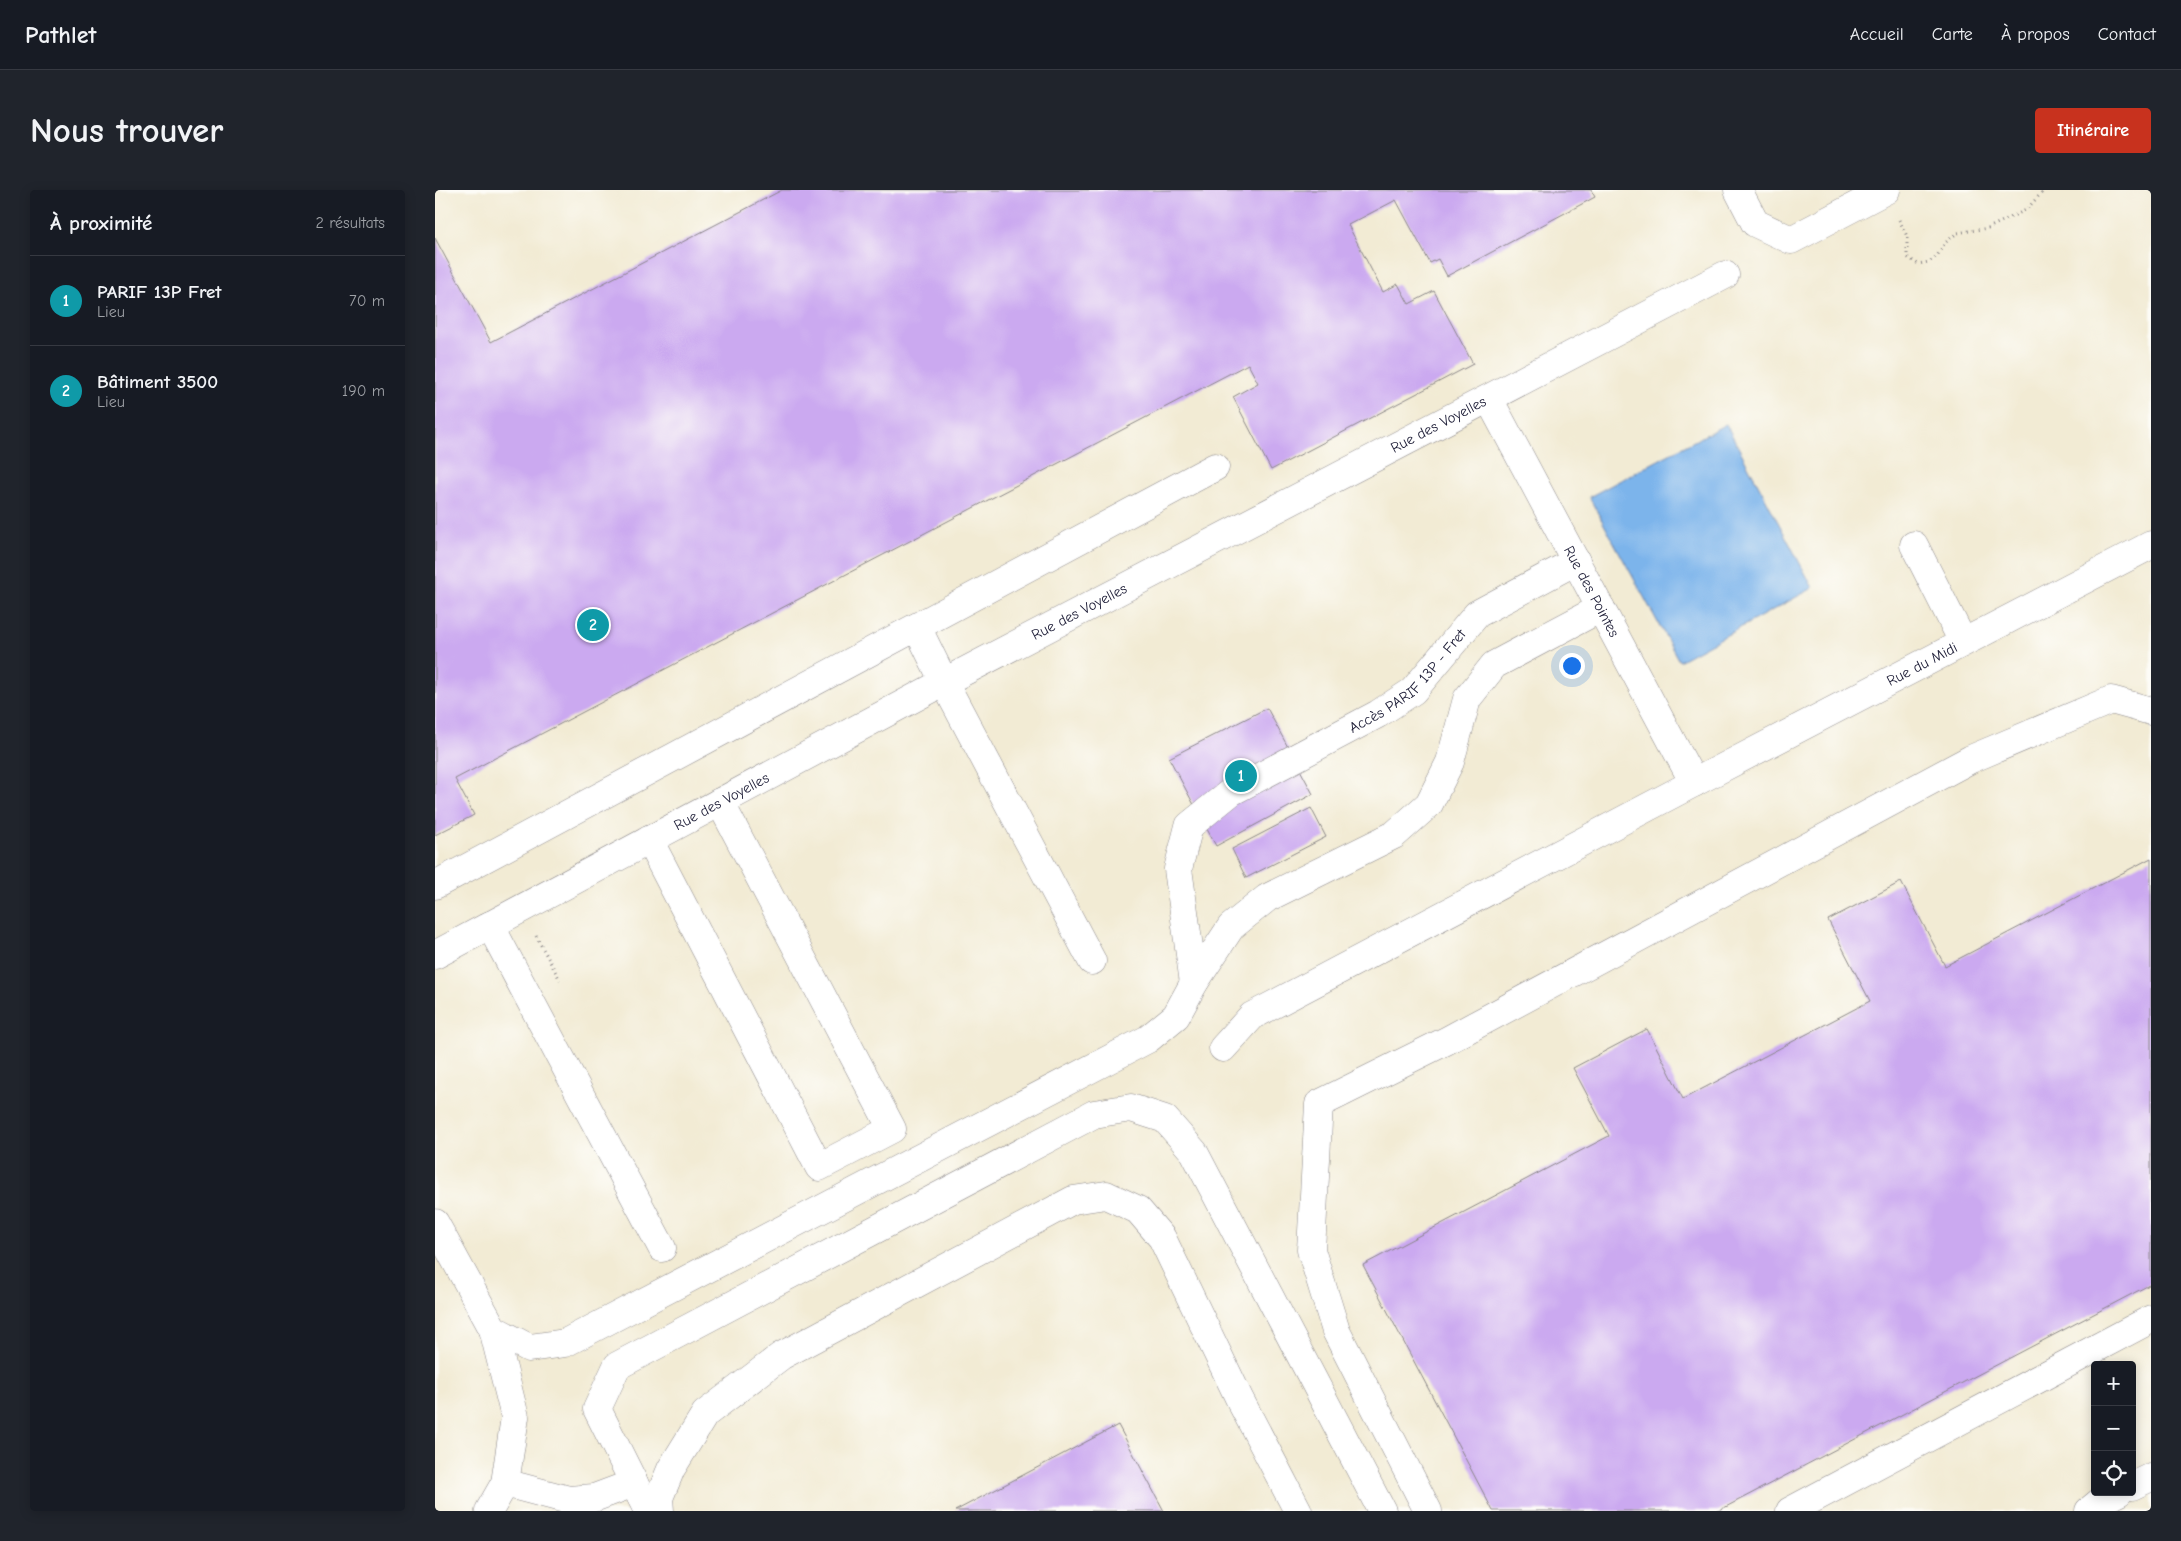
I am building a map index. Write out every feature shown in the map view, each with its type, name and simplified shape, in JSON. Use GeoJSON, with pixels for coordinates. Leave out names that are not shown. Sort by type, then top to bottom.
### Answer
{"type":"FeatureCollection","features":[{"type":"Feature","properties":{"kind":"lane"},"geometry":{"type":"LineString","coordinates":[[1737,190],[1755,223],[1791,240],[1891,202]]}},
{"type":"Feature","properties":{"kind":"lane","name":"Rue des Voyelles"},"geometry":{"type":"LineString","coordinates":[[435,954],[944,682],[1725,275]]}},
{"type":"Feature","properties":{"kind":"lane","name":"Rue des Pointes"},"geometry":{"type":"LineString","coordinates":[[1489,399],[1694,783]]}},
{"type":"Feature","properties":{"kind":"lane"},"geometry":{"type":"LineString","coordinates":[[435,885],[1215,468]]}},
{"type":"Feature","properties":{"kind":"lane"},"geometry":{"type":"LineString","coordinates":[[1914,544],[1963,642]]}},
{"type":"Feature","properties":{"kind":"lane","name":"Rue du Midi"},"geometry":{"type":"LineString","coordinates":[[1223,1048],[1252,1016],[2151,544]]}},
{"type":"Feature","properties":{"kind":"lane","name":"Accès PARIF 13P - Fret"},"geometry":{"type":"LineString","coordinates":[[1194,983],[1178,869],[1189,826],[1231,792],[1378,714],[1413,691],[1477,614],[1576,562]]}},
{"type":"Feature","properties":{"kind":"lane"},"geometry":{"type":"LineString","coordinates":[[493,1330],[529,1348],[565,1343],[1148,1039],[1177,1016],[1194,983],[1231,927],[1267,898],[1394,835],[1429,804],[1450,762],[1467,699],[1495,665],[1601,608]]}},
{"type":"Feature","properties":{"kind":"lane"},"geometry":{"type":"LineString","coordinates":[[917,627],[944,682],[1092,961]]}},
{"type":"Feature","properties":{"kind":"lane"},"geometry":{"type":"LineString","coordinates":[[1428,1511],[1336,1331],[1311,1250],[1319,1104],[1446,1042],[1971,759],[2111,700],[2151,712]]}},
{"type":"Feature","properties":{"kind":"lane"},"geometry":{"type":"LineString","coordinates":[[649,840],[819,1167],[892,1129],[721,802]]}},
{"type":"Feature","properties":{"kind":"lane"},"geometry":{"type":"LineString","coordinates":[[490,925],[662,1248]]}},
{"type":"Feature","properties":{"kind":"lane"},"geometry":{"type":"LineString","coordinates":[[648,1511],[597,1409],[617,1366],[1094,1114],[1131,1108],[1165,1119],[1194,1152],[1382,1511]]}},
{"type":"Feature","properties":{"kind":"lane"},"geometry":{"type":"LineString","coordinates":[[660,1511],[659,1498],[671,1469],[705,1414],[781,1356],[1073,1200],[1106,1195],[1138,1210],[1162,1238],[1240,1400],[1299,1511]]}},
{"type":"Feature","properties":{"kind":"lane"},"geometry":{"type":"LineString","coordinates":[[435,1223],[493,1330],[515,1417],[505,1483],[489,1511]]}},
{"type":"Feature","properties":{"kind":"lane"},"geometry":{"type":"LineString","coordinates":[[1790,1511],[2151,1319]]}},
{"type":"Feature","properties":{"kind":"lane"},"geometry":{"type":"LineString","coordinates":[[2136,1484],[2151,1477]]}},
{"type":"Feature","properties":{"kind":"lane"},"geometry":{"type":"LineString","coordinates":[[505,1483],[569,1500],[594,1498],[634,1483]]}},
{"type":"Feature","properties":{"kind":"lane"},"geometry":{"type":"LineString","coordinates":[[2089,1511],[2101,1501],[2111,1496]]}},
{"type":"Feature","properties":{"kind":"path"},"geometry":{"type":"LineString","coordinates":[[1891,202],[1907,236],[1907,256],[1917,264],[1929,262],[1937,256],[1945,243],[1957,233],[1988,228],[2026,210],[2043,190]]}},
{"type":"Feature","properties":{"kind":"water"},"geometry":{"type":"Polygon","coordinates":[[[1726,424],[1813,588],[1679,661],[1589,497],[1726,424]]]}},
{"type":"Feature","properties":{"kind":"building"},"geometry":{"type":"Polygon","coordinates":[[[782,190],[1591,190],[1595,197],[1447,276],[1438,259],[1430,263],[1396,200],[1348,225],[1383,292],[1398,284],[1409,304],[1434,291],[1473,364],[1271,470],[1233,397],[1258,383],[1248,364],[455,779],[474,815],[435,835],[435,238],[491,342],[782,190]]]}},
{"type":"Feature","properties":{"kind":"building"},"geometry":{"type":"Polygon","coordinates":[[[1267,708],[1313,794],[1216,846],[1169,758],[1267,708]]]}},
{"type":"Feature","properties":{"kind":"building"},"geometry":{"type":"Polygon","coordinates":[[[1311,808],[1326,837],[1246,878],[1232,849],[1311,808]]]}},
{"type":"Feature","properties":{"kind":"building"},"geometry":{"type":"Polygon","coordinates":[[[2151,858],[2151,1284],[1718,1511],[1493,1511],[1363,1265],[1609,1136],[1573,1068],[1647,1029],[1683,1099],[1870,1001],[1828,920],[1901,882],[1945,966],[2151,858]]]}},
{"type":"Feature","properties":{"kind":"building"},"geometry":{"type":"Polygon","coordinates":[[[1118,1425],[1164,1511],[955,1511],[1118,1425]]]}},
{"type":"Feature","properties":{"kind":"place","name":"Bâtiment 3500"},"geometry":{"type":"Point","coordinates":[593,625]}},
{"type":"Feature","properties":{"kind":"place","name":"PARIF 13P Fret"},"geometry":{"type":"Point","coordinates":[1241,776]}}]}
